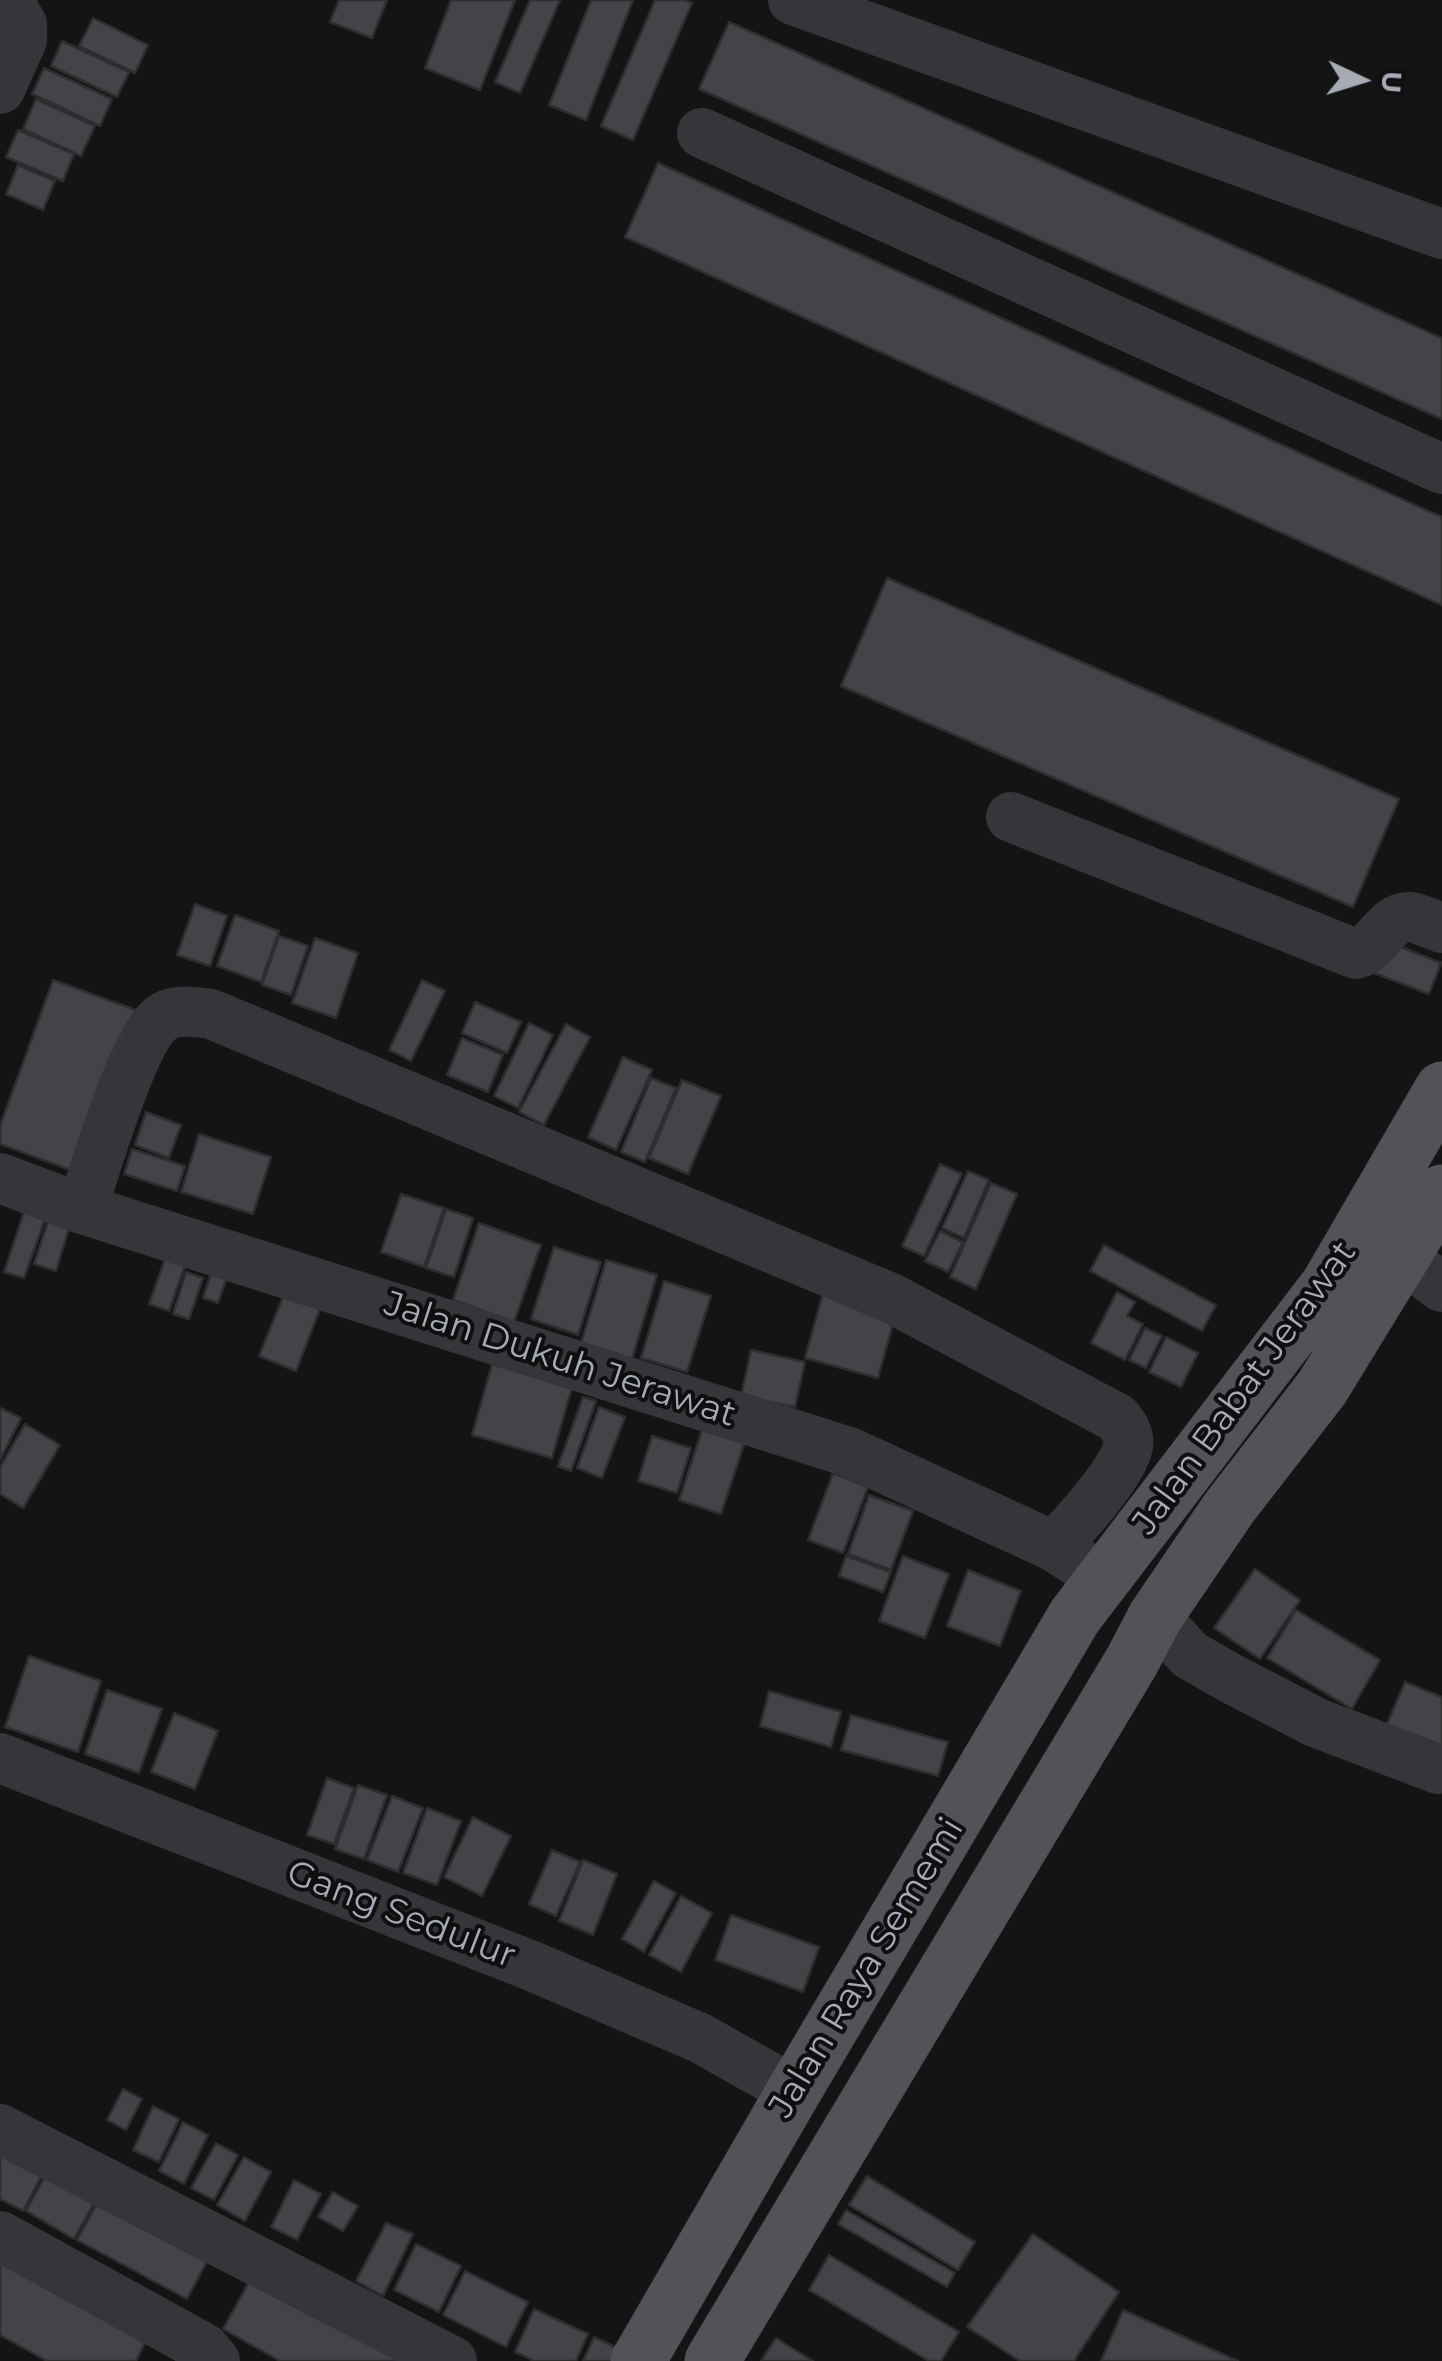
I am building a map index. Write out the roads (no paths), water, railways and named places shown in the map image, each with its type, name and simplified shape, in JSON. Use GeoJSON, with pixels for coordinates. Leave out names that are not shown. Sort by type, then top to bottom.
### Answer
{"type":"FeatureCollection","features":[{"type":"Feature","properties":{"kind":"main road","name":"Jalan Babat Jerawat"},"geometry":{"type":"LineString","coordinates":[[1073,1559],[1328,1285],[1442,1089]]}},
{"type":"Feature","properties":{"kind":"main road","name":"Jalan Babat Jerawat"},"geometry":{"type":"LineString","coordinates":[[1154,1617],[1230,1508],[1322,1388],[1422,1272],[1442,1192]]}},
{"type":"Feature","properties":{"kind":"main road","name":"Jalan Raya Sememi"},"geometry":{"type":"LineString","coordinates":[[638,2361],[773,2078],[1075,1616],[1073,1559]]}},
{"type":"Feature","properties":{"kind":"main road","name":"Jalan Raya Sememi"},"geometry":{"type":"LineString","coordinates":[[712,2361],[1132,1661],[1154,1617]]}},
{"type":"Feature","properties":{"kind":"street"},"geometry":{"type":"LineString","coordinates":[[793,0],[1442,234]]}},
{"type":"Feature","properties":{"kind":"street"},"geometry":{"type":"LineString","coordinates":[[0,6],[16,14],[23,32],[0,89]]}},
{"type":"Feature","properties":{"kind":"street"},"geometry":{"type":"LineString","coordinates":[[702,133],[1442,469]]}},
{"type":"Feature","properties":{"kind":"street"},"geometry":{"type":"LineString","coordinates":[[1011,817],[1356,954],[1364,952],[1395,920],[1408,916],[1442,928]]}},
{"type":"Feature","properties":{"kind":"street"},"geometry":{"type":"LineString","coordinates":[[82,1209],[120,1097],[147,1034],[165,1016],[189,1011],[211,1014],[890,1298],[1118,1418],[1128,1435],[1128,1448],[1076,1525],[1073,1559]]}},
{"type":"Feature","properties":{"kind":"street","name":"Jalan Dukuh Jerawat"},"geometry":{"type":"LineString","coordinates":[[0,1178],[82,1209],[848,1452],[1073,1559]]}},
{"type":"Feature","properties":{"kind":"street"},"geometry":{"type":"LineString","coordinates":[[1154,1617],[1190,1656],[1232,1679],[1317,1723],[1438,1769]]}},
{"type":"Feature","properties":{"kind":"street","name":"Gang Sedulur"},"geometry":{"type":"LineString","coordinates":[[0,1758],[532,1966],[700,2038],[773,2078]]}},
{"type":"Feature","properties":{"kind":"street"},"geometry":{"type":"LineString","coordinates":[[0,2130],[452,2361]]}},
{"type":"Feature","properties":{"kind":"street"},"geometry":{"type":"LineString","coordinates":[[0,2236],[204,2348],[215,2361]]}}]}
